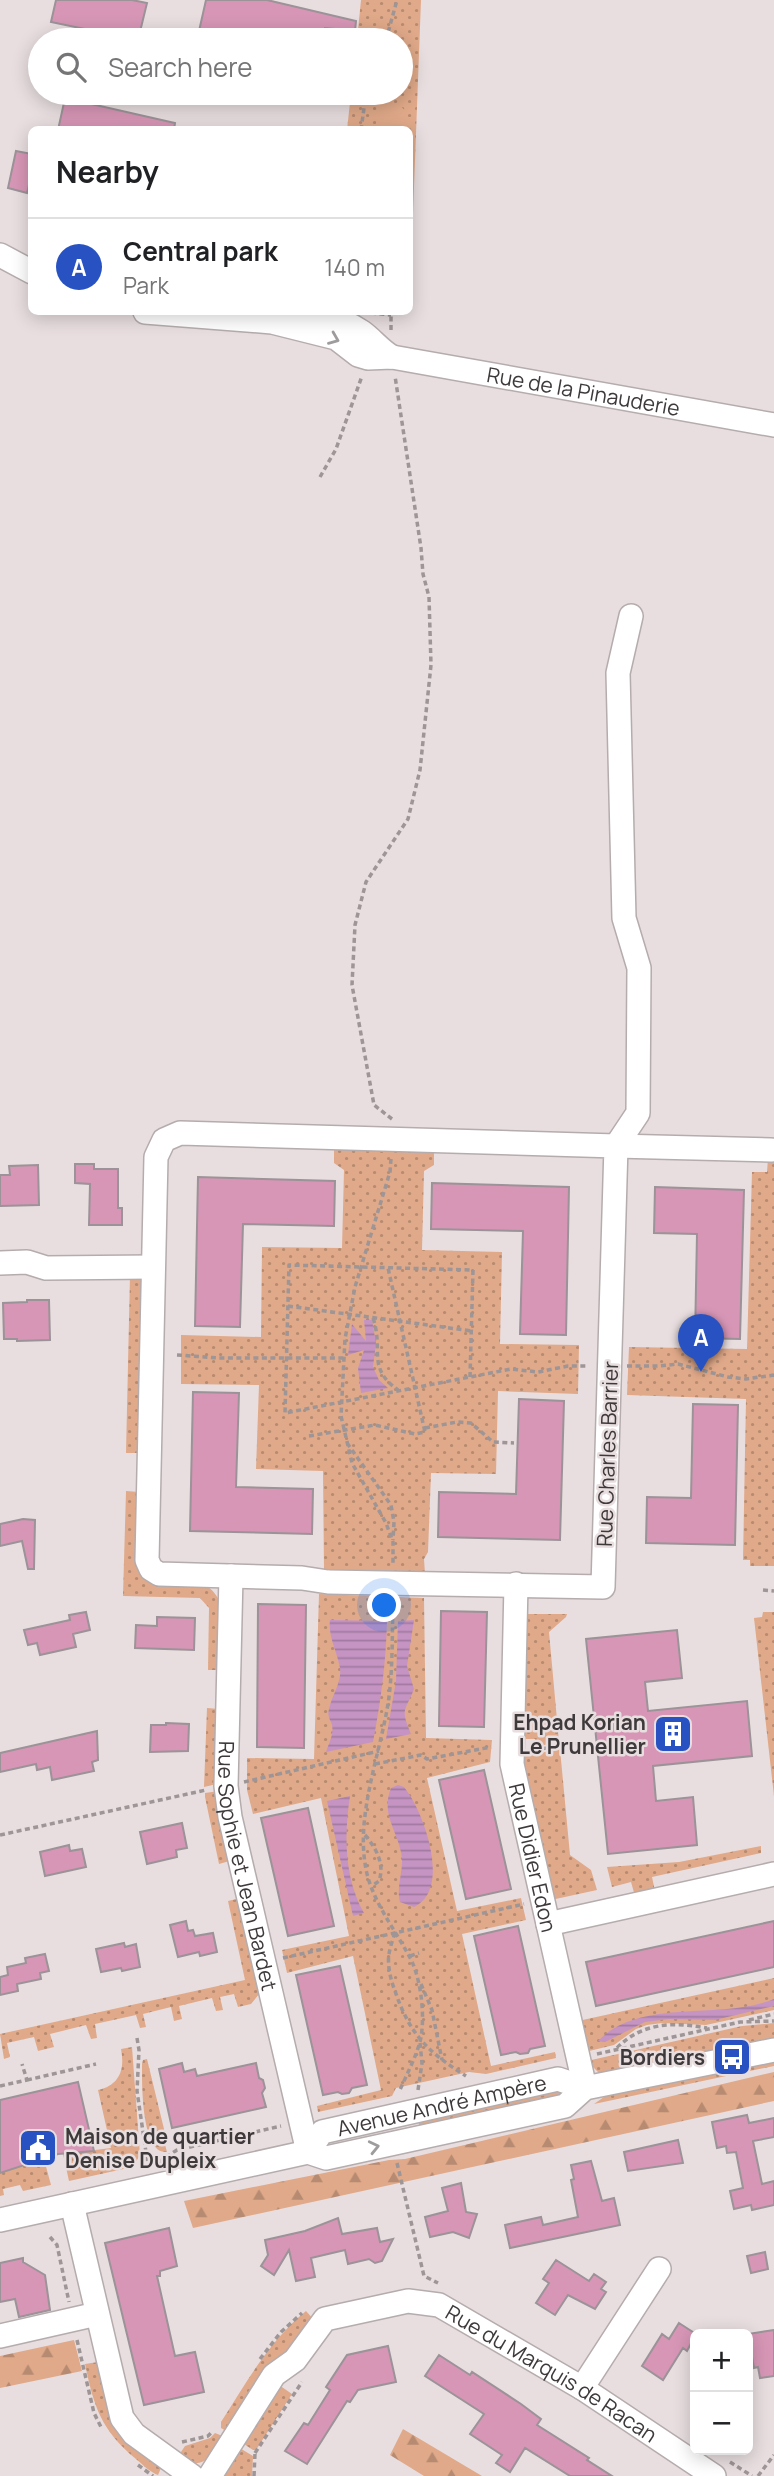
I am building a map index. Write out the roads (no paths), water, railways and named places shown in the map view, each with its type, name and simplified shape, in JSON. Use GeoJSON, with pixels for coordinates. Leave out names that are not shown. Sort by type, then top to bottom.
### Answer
{"type":"FeatureCollection","features":[{"type":"Feature","properties":{"kind":"street"},"geometry":{"type":"LineString","coordinates":[[0,255],[28,270]]}},
{"type":"Feature","properties":{"kind":"street","name":"Rue de la Pinauderie"},"geometry":{"type":"LineString","coordinates":[[183,315],[272,322],[307,317],[333,319],[361,331],[380,350],[392,357]]}},
{"type":"Feature","properties":{"kind":"street","name":"Rue de la Pinauderie"},"geometry":{"type":"LineString","coordinates":[[272,322],[298,331],[336,338],[358,355],[368,358],[392,357],[774,425]]}},
{"type":"Feature","properties":{"kind":"street"},"geometry":{"type":"LineString","coordinates":[[616,1146],[638,1113],[639,968],[624,918],[618,673],[631,616]]}},
{"type":"Feature","properties":{"kind":"street","name":"Rue Charles Barrier"},"geometry":{"type":"LineString","coordinates":[[180,1133],[616,1146],[603,1587],[393,1583],[159,1574],[151,1569],[146,1560],[156,1157],[164,1140],[180,1133]]}},
{"type":"Feature","properties":{"kind":"street"},"geometry":{"type":"LineString","coordinates":[[616,1146],[771,1150]]}},
{"type":"Feature","properties":{"kind":"street"},"geometry":{"type":"LineString","coordinates":[[0,1263],[27,1262],[46,1268],[153,1266]]}},
{"type":"Feature","properties":{"kind":"street","name":"Rue Sophie et Jean Bardet"},"geometry":{"type":"LineString","coordinates":[[231,1576],[226,1786],[230,1816],[308,2152]]}},
{"type":"Feature","properties":{"kind":"street","name":"Rue Didier Edon"},"geometry":{"type":"LineString","coordinates":[[516,1584],[512,1764],[585,2088]]}},
{"type":"Feature","properties":{"kind":"street"},"geometry":{"type":"LineString","coordinates":[[548,1924],[774,1874]]}},
{"type":"Feature","properties":{"kind":"street","name":"Avenue André Ampère"},"geometry":{"type":"LineString","coordinates":[[308,2152],[322,2132],[558,2079],[585,2088],[774,2050]]}},
{"type":"Feature","properties":{"kind":"street","name":"Avenue André Ampère"},"geometry":{"type":"LineString","coordinates":[[0,2220],[308,2152],[326,2158],[565,2106],[585,2088]]}},
{"type":"Feature","properties":{"kind":"street"},"geometry":{"type":"LineString","coordinates":[[72,2204],[122,2418],[134,2434],[192,2476]]}},
{"type":"Feature","properties":{"kind":"street"},"geometry":{"type":"LineString","coordinates":[[582,2388],[659,2269]]}},
{"type":"Feature","properties":{"kind":"street","name":"Rue du Marquis de Racan"},"geometry":{"type":"LineString","coordinates":[[211,2476],[274,2375],[295,2360],[325,2319],[408,2301],[439,2305],[582,2388],[714,2476]]}},
{"type":"Feature","properties":{"kind":"street"},"geometry":{"type":"LineString","coordinates":[[0,2336],[97,2314]]}},
{"type":"Feature","properties":{"kind":"place","name":"Central park"},"geometry":{"type":"Point","coordinates":[701,1372]}},
{"type":"Feature","properties":{"kind":"place","name":"Ehpad Korian Le Prunellier"},"geometry":{"type":"Point","coordinates":[673,1734]}},
{"type":"Feature","properties":{"kind":"place","name":"Bordiers"},"geometry":{"type":"Point","coordinates":[732,2057]}},
{"type":"Feature","properties":{"kind":"place","name":"Maison de quartier Denise Dupleix"},"geometry":{"type":"Point","coordinates":[38,2148]}}]}
